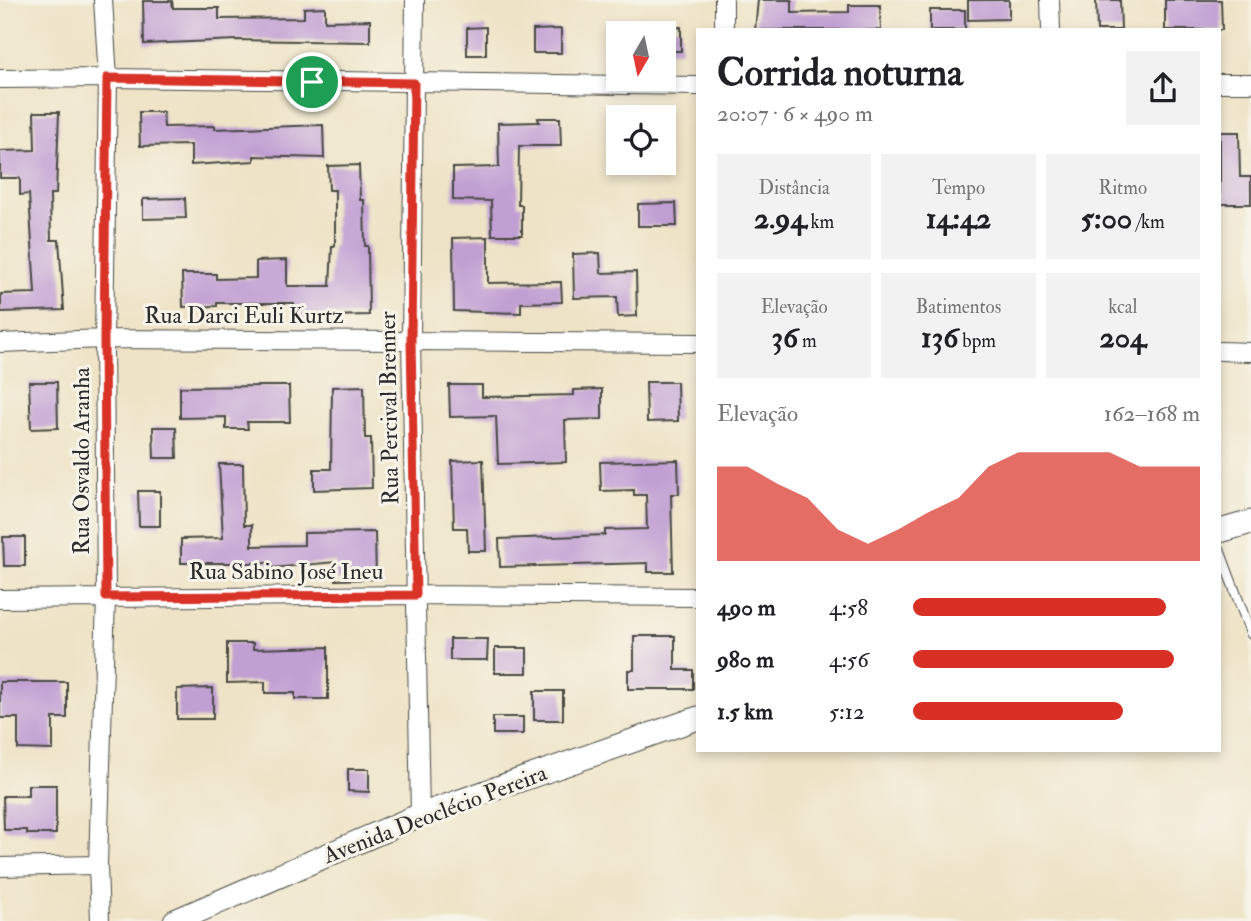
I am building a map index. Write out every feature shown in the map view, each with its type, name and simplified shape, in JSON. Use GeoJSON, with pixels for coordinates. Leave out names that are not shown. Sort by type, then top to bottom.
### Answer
{"type":"FeatureCollection","features":[{"type":"Feature","properties":{"kind":"street","name":"Rua Osvaldo Aranha"},"geometry":{"type":"LineString","coordinates":[[100,921],[98,864],[106,597],[104,339],[107,78],[103,0]]}},
{"type":"Feature","properties":{"kind":"street","name":"Rua Percival Brenner"},"geometry":{"type":"LineString","coordinates":[[415,0],[411,340],[420,815]]}},
{"type":"Feature","properties":{"kind":"street"},"geometry":{"type":"LineString","coordinates":[[724,0],[724,28]]}},
{"type":"Feature","properties":{"kind":"street"},"geometry":{"type":"LineString","coordinates":[[1050,0],[1051,28]]}},
{"type":"Feature","properties":{"kind":"street"},"geometry":{"type":"LineString","coordinates":[[0,79],[696,86]]}},
{"type":"Feature","properties":{"kind":"street"},"geometry":{"type":"LineString","coordinates":[[1221,83],[1251,83]]}},
{"type":"Feature","properties":{"kind":"street","name":"Rua Darci Euli Kurtz"},"geometry":{"type":"LineString","coordinates":[[0,343],[104,339],[696,343]]}},
{"type":"Feature","properties":{"kind":"street"},"geometry":{"type":"LineString","coordinates":[[1221,351],[1251,352]]}},
{"type":"Feature","properties":{"kind":"street"},"geometry":{"type":"LineString","coordinates":[[1221,531],[1251,522]]}},
{"type":"Feature","properties":{"kind":"street","name":"Rua Sabino José Ineu"},"geometry":{"type":"LineString","coordinates":[[0,599],[416,595],[696,597]]}},
{"type":"Feature","properties":{"kind":"street","name":"Avenida Deoclécio Pereira"},"geometry":{"type":"LineString","coordinates":[[175,921],[420,815],[696,719]]}},
{"type":"Feature","properties":{"kind":"street"},"geometry":{"type":"LineString","coordinates":[[0,867],[98,864]]}},
{"type":"Feature","properties":{"kind":"lane"},"geometry":{"type":"LineString","coordinates":[[1221,554],[1251,634]]}},
{"type":"Feature","properties":{"kind":"building"},"geometry":{"type":"Polygon","coordinates":[[[758,0],[792,0],[792,13],[849,12],[849,5],[880,5],[881,28],[755,28],[758,0]]]}},
{"type":"Feature","properties":{"kind":"building"},"geometry":{"type":"Polygon","coordinates":[[[968,0],[1009,0],[1009,19],[968,20],[968,0]]]}},
{"type":"Feature","properties":{"kind":"building"},"geometry":{"type":"Polygon","coordinates":[[[1096,0],[1120,0],[1121,28],[1097,28],[1096,0]]]}},
{"type":"Feature","properties":{"kind":"building"},"geometry":{"type":"Polygon","coordinates":[[[1165,0],[1221,0],[1222,30],[1165,28],[1165,0]]]}},
{"type":"Feature","properties":{"kind":"building"},"geometry":{"type":"Polygon","coordinates":[[[143,1],[172,1],[173,8],[219,8],[219,19],[304,18],[304,8],[325,7],[325,21],[370,20],[370,42],[237,40],[144,44],[143,1]]]}},
{"type":"Feature","properties":{"kind":"building"},"geometry":{"type":"Polygon","coordinates":[[[930,10],[965,10],[965,28],[930,28],[930,10]]]}},
{"type":"Feature","properties":{"kind":"building"},"geometry":{"type":"Polygon","coordinates":[[[486,27],[486,55],[467,55],[467,28],[486,27]]]}},
{"type":"Feature","properties":{"kind":"building"},"geometry":{"type":"Polygon","coordinates":[[[676,27],[681,27],[681,51],[676,51],[676,27]]]}},
{"type":"Feature","properties":{"kind":"building"},"geometry":{"type":"Polygon","coordinates":[[[561,29],[561,53],[533,53],[533,30],[561,29]]]}},
{"type":"Feature","properties":{"kind":"building"},"geometry":{"type":"Polygon","coordinates":[[[34,112],[59,112],[56,194],[50,194],[51,240],[59,240],[64,310],[1,312],[1,294],[35,293],[29,194],[20,195],[20,178],[0,178],[0,151],[35,150],[34,112]]]}},
{"type":"Feature","properties":{"kind":"building"},"geometry":{"type":"Polygon","coordinates":[[[139,112],[163,112],[164,127],[215,126],[215,129],[323,125],[324,158],[254,156],[254,161],[191,165],[191,145],[140,146],[139,112]]]}},
{"type":"Feature","properties":{"kind":"building"},"geometry":{"type":"Polygon","coordinates":[[[538,118],[560,118],[561,146],[519,146],[518,205],[522,205],[522,235],[492,235],[491,201],[453,200],[453,168],[499,167],[498,123],[539,122],[538,118]]]}},
{"type":"Feature","properties":{"kind":"building"},"geometry":{"type":"Polygon","coordinates":[[[1221,132],[1239,132],[1240,177],[1251,177],[1251,204],[1221,204],[1221,132]]]}},
{"type":"Feature","properties":{"kind":"building"},"geometry":{"type":"Polygon","coordinates":[[[359,165],[360,200],[364,200],[365,246],[368,246],[369,315],[327,316],[327,323],[295,323],[294,303],[217,303],[217,306],[183,307],[182,274],[216,274],[216,279],[256,278],[256,261],[287,260],[287,286],[330,286],[332,246],[335,246],[335,190],[329,190],[328,166],[359,165]]]}},
{"type":"Feature","properties":{"kind":"building"},"geometry":{"type":"Polygon","coordinates":[[[185,198],[186,218],[143,219],[143,199],[185,198]]]}},
{"type":"Feature","properties":{"kind":"building"},"geometry":{"type":"Polygon","coordinates":[[[676,203],[677,226],[638,226],[638,204],[676,203]]]}},
{"type":"Feature","properties":{"kind":"building"},"geometry":{"type":"Polygon","coordinates":[[[488,237],[488,283],[561,282],[562,302],[521,303],[521,313],[454,311],[453,238],[488,237]]]}},
{"type":"Feature","properties":{"kind":"building"},"geometry":{"type":"Polygon","coordinates":[[[600,253],[601,273],[636,272],[637,316],[618,317],[617,297],[574,298],[573,254],[600,253]]]}},
{"type":"Feature","properties":{"kind":"building"},"geometry":{"type":"Polygon","coordinates":[[[29,382],[57,382],[58,428],[31,429],[29,382]]]}},
{"type":"Feature","properties":{"kind":"building"},"geometry":{"type":"Polygon","coordinates":[[[646,382],[677,382],[678,421],[647,422],[646,382]]]}},
{"type":"Feature","properties":{"kind":"building"},"geometry":{"type":"Polygon","coordinates":[[[449,385],[482,385],[482,397],[574,395],[574,390],[602,389],[602,419],[565,420],[566,462],[498,464],[496,416],[450,417],[449,385]]]}},
{"type":"Feature","properties":{"kind":"building"},"geometry":{"type":"Polygon","coordinates":[[[289,386],[290,422],[247,422],[248,429],[226,429],[226,417],[180,418],[180,387],[289,386]]]}},
{"type":"Feature","properties":{"kind":"building"},"geometry":{"type":"Polygon","coordinates":[[[364,386],[365,438],[371,438],[372,488],[314,490],[314,469],[331,469],[332,387],[364,386]]]}},
{"type":"Feature","properties":{"kind":"building"},"geometry":{"type":"Polygon","coordinates":[[[153,427],[176,427],[177,458],[154,458],[153,427]]]}},
{"type":"Feature","properties":{"kind":"building"},"geometry":{"type":"Polygon","coordinates":[[[483,460],[486,551],[468,551],[467,528],[454,528],[452,461],[483,460]]]}},
{"type":"Feature","properties":{"kind":"building"},"geometry":{"type":"Polygon","coordinates":[[[678,460],[679,494],[671,494],[673,572],[648,572],[648,563],[500,567],[499,539],[605,535],[605,530],[647,529],[646,495],[634,495],[634,490],[601,491],[600,462],[678,460]]]}},
{"type":"Feature","properties":{"kind":"building"},"geometry":{"type":"Polygon","coordinates":[[[219,464],[243,464],[244,525],[252,525],[252,546],[304,545],[304,533],[375,532],[376,579],[336,580],[335,562],[272,568],[272,563],[181,563],[181,539],[223,538],[219,464]]]}},
{"type":"Feature","properties":{"kind":"building"},"geometry":{"type":"Polygon","coordinates":[[[138,491],[160,491],[160,526],[139,526],[138,491]]]}},
{"type":"Feature","properties":{"kind":"building"},"geometry":{"type":"Polygon","coordinates":[[[3,537],[25,537],[25,566],[4,566],[3,537]]]}},
{"type":"Feature","properties":{"kind":"building"},"geometry":{"type":"Polygon","coordinates":[[[634,636],[675,636],[675,670],[693,670],[693,689],[628,689],[628,670],[634,670],[634,636]]]}},
{"type":"Feature","properties":{"kind":"building"},"geometry":{"type":"Polygon","coordinates":[[[450,639],[488,639],[487,660],[450,660],[450,639]]]}},
{"type":"Feature","properties":{"kind":"building"},"geometry":{"type":"Polygon","coordinates":[[[227,643],[253,643],[253,649],[328,647],[328,699],[295,699],[295,693],[265,693],[265,682],[227,683],[227,643]]]}},
{"type":"Feature","properties":{"kind":"building"},"geometry":{"type":"Polygon","coordinates":[[[495,648],[527,648],[527,673],[495,673],[495,648]]]}},
{"type":"Feature","properties":{"kind":"building"},"geometry":{"type":"Polygon","coordinates":[[[0,682],[67,682],[67,718],[53,718],[53,750],[18,749],[18,718],[0,718],[0,682]]]}},
{"type":"Feature","properties":{"kind":"building"},"geometry":{"type":"Polygon","coordinates":[[[213,688],[213,719],[177,719],[177,689],[213,688]]]}},
{"type":"Feature","properties":{"kind":"building"},"geometry":{"type":"Polygon","coordinates":[[[534,691],[563,691],[563,720],[534,720],[534,691]]]}},
{"type":"Feature","properties":{"kind":"building"},"geometry":{"type":"Polygon","coordinates":[[[493,717],[523,717],[523,734],[493,734],[493,717]]]}},
{"type":"Feature","properties":{"kind":"building"},"geometry":{"type":"Polygon","coordinates":[[[348,769],[369,769],[369,792],[348,791],[348,769]]]}},
{"type":"Feature","properties":{"kind":"building"},"geometry":{"type":"Polygon","coordinates":[[[28,785],[56,785],[56,834],[27,834],[27,830],[4,830],[3,796],[28,796],[28,785]]]}},
{"type":"Feature","properties":{"kind":"route"},"geometry":{"type":"LineString","coordinates":[[107,78],[312,82],[414,83],[411,340],[416,595],[106,597],[104,339],[107,78]]}}]}
